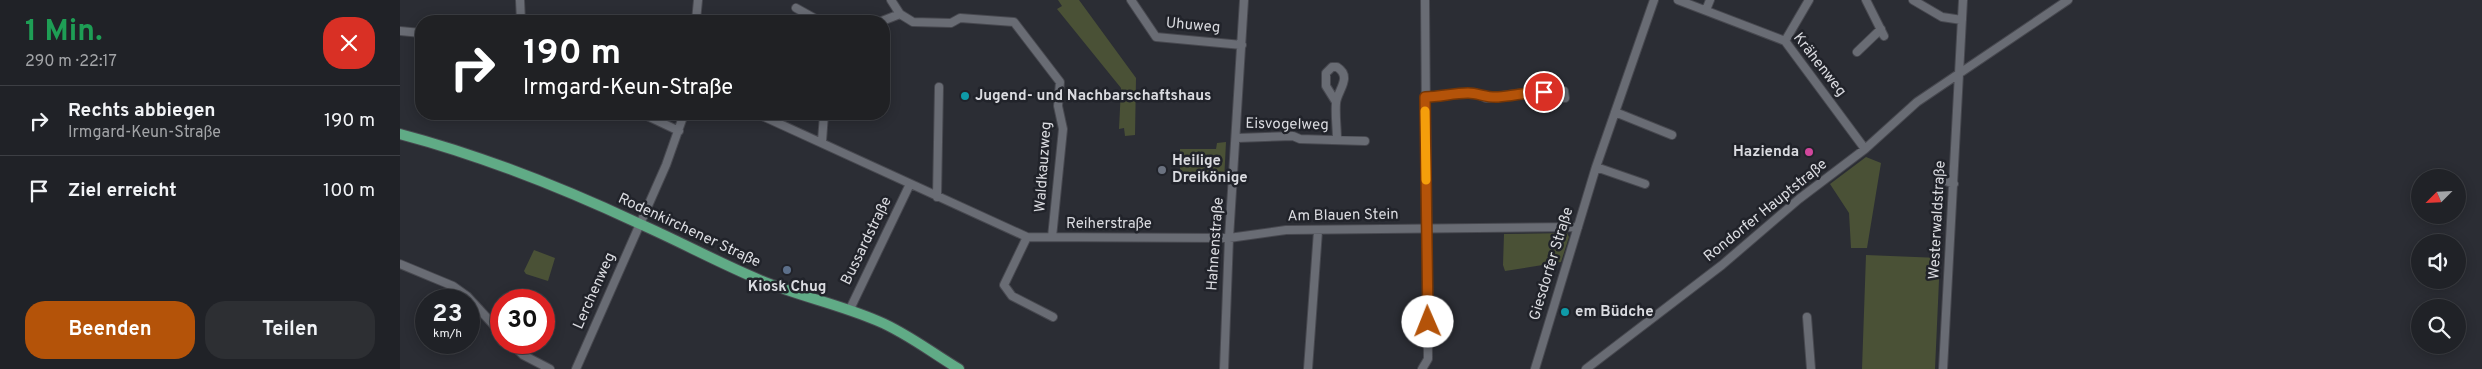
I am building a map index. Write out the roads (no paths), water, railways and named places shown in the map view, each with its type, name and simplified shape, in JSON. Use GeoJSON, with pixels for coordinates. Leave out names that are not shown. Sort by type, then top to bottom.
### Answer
{"type":"FeatureCollection","features":[{"type":"Feature","properties":{"kind":"main road","name":"Rodenkirchener Straße"},"geometry":{"type":"LineString","coordinates":[[400,134],[476,157],[640,223],[760,281],[850,309],[911,338],[959,369]]}},
{"type":"Feature","properties":{"kind":"street"},"geometry":{"type":"LineString","coordinates":[[520,0],[521,15]]}},
{"type":"Feature","properties":{"kind":"street"},"geometry":{"type":"LineString","coordinates":[[697,15],[698,0]]}},
{"type":"Feature","properties":{"kind":"street"},"geometry":{"type":"LineString","coordinates":[[890,18],[900,14],[891,0]]}},
{"type":"Feature","properties":{"kind":"street","name":"Uhuweg"},"geometry":{"type":"LineString","coordinates":[[1131,0],[1156,37],[1242,45]]}},
{"type":"Feature","properties":{"kind":"street","name":"Hahnenstraße"},"geometry":{"type":"LineString","coordinates":[[1224,369],[1229,238],[1237,138],[1244,0]]}},
{"type":"Feature","properties":{"kind":"street"},"geometry":{"type":"LineString","coordinates":[[1422,369],[1428,359],[1425,0]]}},
{"type":"Feature","properties":{"kind":"street","name":"Giesdorfer Straße"},"geometry":{"type":"LineString","coordinates":[[1535,369],[1596,167],[1654,0]]}},
{"type":"Feature","properties":{"kind":"street","name":"Krähenweg"},"geometry":{"type":"LineString","coordinates":[[1678,0],[1785,41],[1865,149]]}},
{"type":"Feature","properties":{"kind":"street"},"geometry":{"type":"LineString","coordinates":[[1706,10],[1710,0]]}},
{"type":"Feature","properties":{"kind":"street"},"geometry":{"type":"LineString","coordinates":[[1785,41],[1809,0]]}},
{"type":"Feature","properties":{"kind":"street"},"geometry":{"type":"LineString","coordinates":[[1857,52],[1883,33],[1866,0]]}},
{"type":"Feature","properties":{"kind":"street"},"geometry":{"type":"LineString","coordinates":[[1912,0],[1942,17],[1962,20]]}},
{"type":"Feature","properties":{"kind":"street","name":"Westerwaldstraße"},"geometry":{"type":"LineString","coordinates":[[1943,369],[1963,0]]}},
{"type":"Feature","properties":{"kind":"street","name":"Rondorfer Hauptstraße"},"geometry":{"type":"LineString","coordinates":[[1586,369],[1678,300],[1799,199],[1865,149],[1918,102],[2068,0]]}},
{"type":"Feature","properties":{"kind":"street"},"geometry":{"type":"LineString","coordinates":[[796,8],[809,15]]}},
{"type":"Feature","properties":{"kind":"street","name":"Waldkauzweg"},"geometry":{"type":"LineString","coordinates":[[900,14],[913,22],[951,23],[960,18],[1014,22],[1060,82],[1058,106],[1063,129],[1052,237]]}},
{"type":"Feature","properties":{"kind":"street"},"geometry":{"type":"LineString","coordinates":[[400,31],[415,32]]}},
{"type":"Feature","properties":{"kind":"street"},"geometry":{"type":"LineString","coordinates":[[937,197],[938,87]]}},
{"type":"Feature","properties":{"kind":"street"},"geometry":{"type":"LineString","coordinates":[[1425,97],[1465,93],[1492,97],[1544,92],[1551,97],[1565,98],[1564,91]]}},
{"type":"Feature","properties":{"kind":"street","name":"Eisvogelweg"},"geometry":{"type":"LineString","coordinates":[[1336,102],[1337,140]]}},
{"type":"Feature","properties":{"kind":"street"},"geometry":{"type":"LineString","coordinates":[[1615,112],[1672,135]]}},
{"type":"Feature","properties":{"kind":"street"},"geometry":{"type":"LineString","coordinates":[[656,120],[679,131]]}},
{"type":"Feature","properties":{"kind":"street","name":"Lerchenweg"},"geometry":{"type":"LineString","coordinates":[[576,369],[640,223],[682,120]]}},
{"type":"Feature","properties":{"kind":"street","name":"Reiherstraße"},"geometry":{"type":"LineString","coordinates":[[772,120],[822,141],[937,197],[1027,237],[1229,238]]}},
{"type":"Feature","properties":{"kind":"street"},"geometry":{"type":"LineString","coordinates":[[822,141],[824,120]]}},
{"type":"Feature","properties":{"kind":"street","name":"Eisvogelweg"},"geometry":{"type":"LineString","coordinates":[[1237,138],[1288,136],[1365,141]]}},
{"type":"Feature","properties":{"kind":"street"},"geometry":{"type":"LineString","coordinates":[[1596,167],[1645,184]]}},
{"type":"Feature","properties":{"kind":"street"},"geometry":{"type":"LineString","coordinates":[[1943,180],[1954,184]]}},
{"type":"Feature","properties":{"kind":"street","name":"Bussardstraße"},"geometry":{"type":"LineString","coordinates":[[850,309],[910,184]]}},
{"type":"Feature","properties":{"kind":"street","name":"Am Blauen Stein"},"geometry":{"type":"LineString","coordinates":[[1229,238],[1274,231],[1578,227]]}},
{"type":"Feature","properties":{"kind":"street"},"geometry":{"type":"LineString","coordinates":[[1308,369],[1318,231]]}},
{"type":"Feature","properties":{"kind":"street"},"geometry":{"type":"LineString","coordinates":[[1027,237],[1006,276],[1004,285],[1012,296],[1052,317]]}},
{"type":"Feature","properties":{"kind":"street"},"geometry":{"type":"LineString","coordinates":[[400,264],[453,286],[467,296],[490,321]]}},
{"type":"Feature","properties":{"kind":"street"},"geometry":{"type":"LineString","coordinates":[[1807,316],[1811,369]]}},
{"type":"Feature","properties":{"kind":"street"},"geometry":{"type":"LineString","coordinates":[[522,354],[550,369]]}},
{"type":"Feature","properties":{"kind":"place","name":"Jugend- und Nachbarschaftshaus"},"geometry":{"type":"Point","coordinates":[965,96]}},
{"type":"Feature","properties":{"kind":"place","name":"Hazienda"},"geometry":{"type":"Point","coordinates":[1809,152]}},
{"type":"Feature","properties":{"kind":"place","name":"Heilige Dreikönige"},"geometry":{"type":"Point","coordinates":[1162,170]}},
{"type":"Feature","properties":{"kind":"place","name":"Kiosk Chug"},"geometry":{"type":"Point","coordinates":[787,270]}},
{"type":"Feature","properties":{"kind":"place","name":"em Büdche"},"geometry":{"type":"Point","coordinates":[1565,312]}}]}
